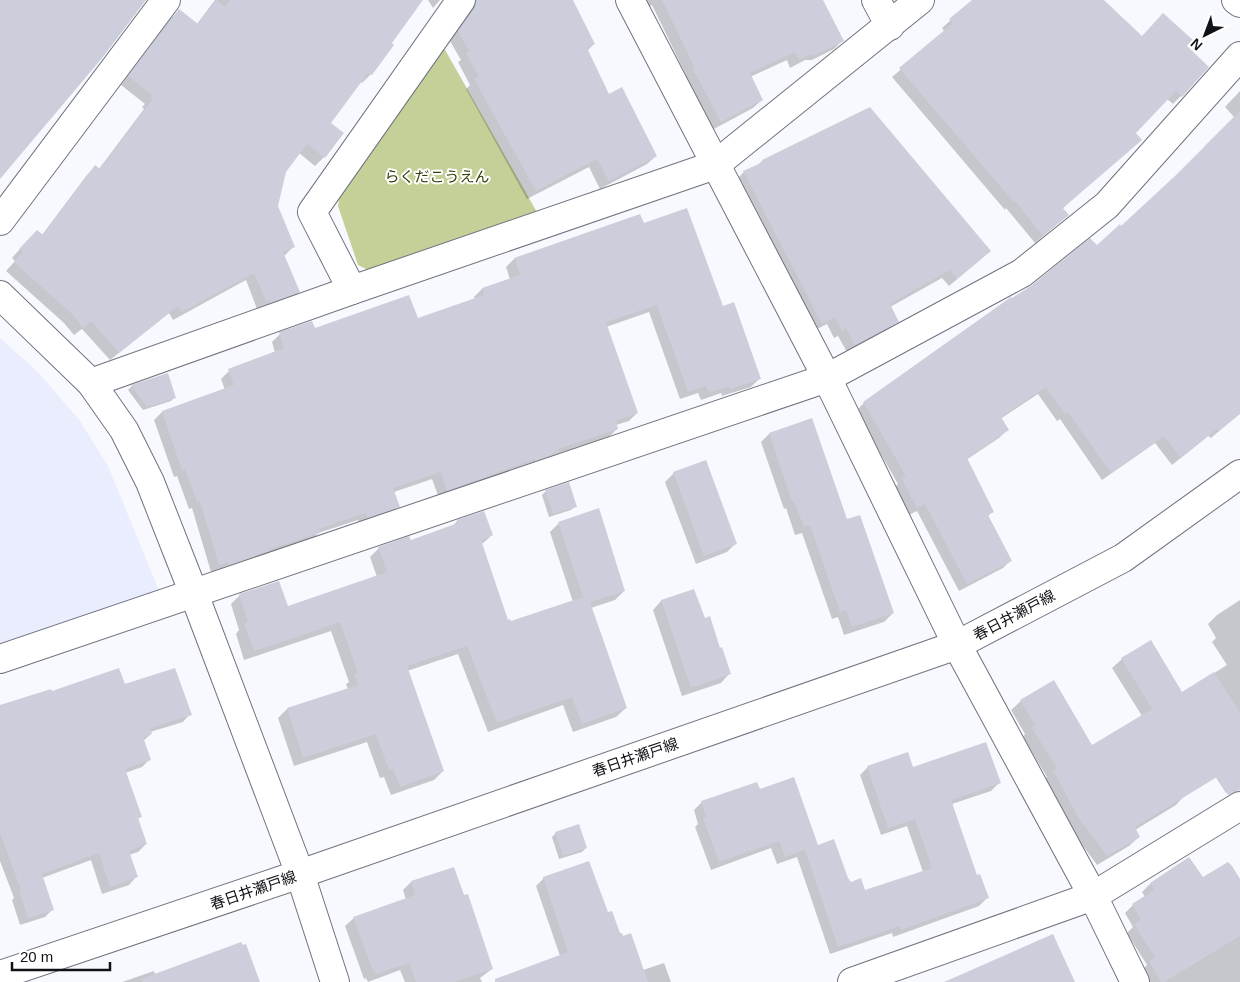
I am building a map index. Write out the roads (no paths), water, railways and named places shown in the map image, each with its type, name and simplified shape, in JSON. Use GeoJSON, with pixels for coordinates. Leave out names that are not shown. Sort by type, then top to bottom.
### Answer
{"type":"FeatureCollection","features":[{"type":"Feature","properties":{"kind":"street"},"geometry":{"type":"LineString","coordinates":[[0,221],[166,0]]}},
{"type":"Feature","properties":{"kind":"street"},"geometry":{"type":"LineString","coordinates":[[352,290],[312,212],[461,0]]}},
{"type":"Feature","properties":{"kind":"street"},"geometry":{"type":"LineString","coordinates":[[630,0],[827,378],[958,645],[1093,896],[1136,982]]}},
{"type":"Feature","properties":{"kind":"street"},"geometry":{"type":"LineString","coordinates":[[876,0],[890,26]]}},
{"type":"Feature","properties":{"kind":"street"},"geometry":{"type":"LineString","coordinates":[[91,383],[352,290],[715,165],[920,0]]}},
{"type":"Feature","properties":{"kind":"street"},"geometry":{"type":"LineString","coordinates":[[1236,0],[1240,3]]}},
{"type":"Feature","properties":{"kind":"street"},"geometry":{"type":"LineString","coordinates":[[0,659],[827,378],[1022,273],[1107,205],[1240,56]]}},
{"type":"Feature","properties":{"kind":"street"},"geometry":{"type":"LineString","coordinates":[[0,295],[91,383],[124,430],[150,482],[300,874],[334,982]]}},
{"type":"Feature","properties":{"kind":"street","name":"春日井瀬戸線"},"geometry":{"type":"LineString","coordinates":[[0,975],[300,874],[958,645],[1123,558],[1240,474]]}},
{"type":"Feature","properties":{"kind":"street"},"geometry":{"type":"LineString","coordinates":[[852,982],[1093,896],[1240,806]]}},
{"type":"Feature","properties":{"kind":"park label","name":"らくだこうえん"},"geometry":{"type":"Point","coordinates":[437,176]}}]}
